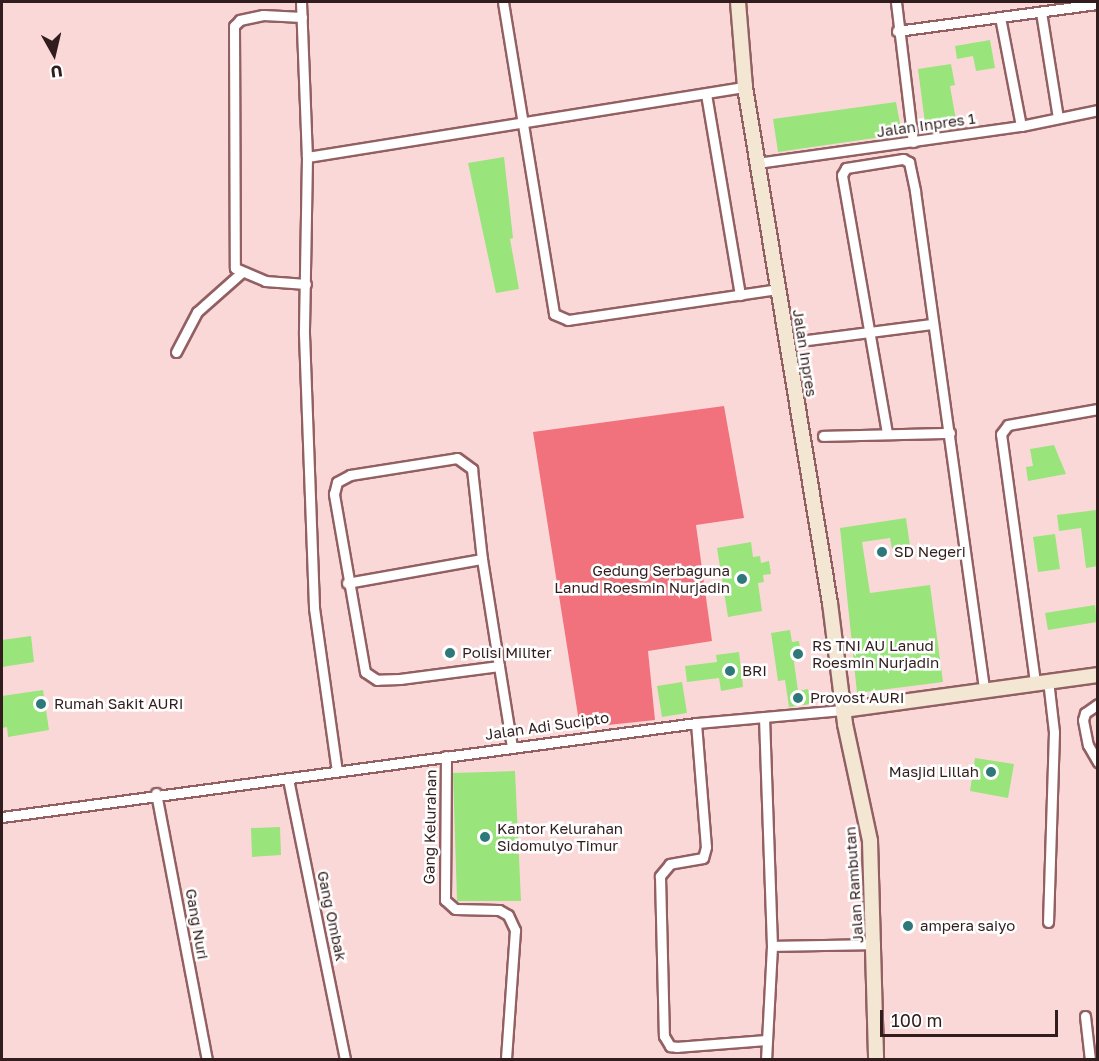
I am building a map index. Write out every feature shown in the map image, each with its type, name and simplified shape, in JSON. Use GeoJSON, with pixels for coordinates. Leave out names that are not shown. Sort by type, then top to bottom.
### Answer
{"type":"FeatureCollection","features":[{"type":"Feature","properties":{"kind":"main road","name":"Jalan Inpres"},"geometry":{"type":"LineString","coordinates":[[738,2],[745,87],[830,603],[843,710]]}},
{"type":"Feature","properties":{"kind":"main road","name":"Jalan Adi Sucipto"},"geometry":{"type":"LineString","coordinates":[[843,710],[984,688],[1098,675]]}},
{"type":"Feature","properties":{"kind":"main road","name":"Jalan Rambutan"},"geometry":{"type":"LineString","coordinates":[[843,710],[870,841],[875,944],[876,1059]]}},
{"type":"Feature","properties":{"kind":"street"},"geometry":{"type":"LineString","coordinates":[[301,2],[307,157],[306,284],[314,608],[337,771]]}},
{"type":"Feature","properties":{"kind":"street"},"geometry":{"type":"LineString","coordinates":[[503,2],[551,302],[558,318],[568,320],[778,289]]}},
{"type":"Feature","properties":{"kind":"street"},"geometry":{"type":"LineString","coordinates":[[896,2],[897,31],[913,142]]}},
{"type":"Feature","properties":{"kind":"street"},"geometry":{"type":"LineString","coordinates":[[897,31],[1098,4]]}},
{"type":"Feature","properties":{"kind":"street"},"geometry":{"type":"LineString","coordinates":[[1041,12],[1058,118]]}},
{"type":"Feature","properties":{"kind":"street"},"geometry":{"type":"LineString","coordinates":[[302,17],[263,15],[240,20],[234,26],[235,268],[241,273],[265,281],[306,284]]}},
{"type":"Feature","properties":{"kind":"street"},"geometry":{"type":"LineString","coordinates":[[1000,17],[1021,126]]}},
{"type":"Feature","properties":{"kind":"street"},"geometry":{"type":"LineString","coordinates":[[307,157],[745,87]]}},
{"type":"Feature","properties":{"kind":"street"},"geometry":{"type":"LineString","coordinates":[[706,94],[740,295]]}},
{"type":"Feature","properties":{"kind":"street","name":"Jalan Inpres 1"},"geometry":{"type":"LineString","coordinates":[[757,163],[1021,126],[1098,110]]}},
{"type":"Feature","properties":{"kind":"street"},"geometry":{"type":"LineString","coordinates":[[887,433],[867,333],[842,173],[846,168],[903,159],[909,162],[915,191],[931,324],[950,433],[984,688]]}},
{"type":"Feature","properties":{"kind":"street"},"geometry":{"type":"LineString","coordinates":[[176,352],[197,312],[241,273]]}},
{"type":"Feature","properties":{"kind":"street"},"geometry":{"type":"LineString","coordinates":[[808,340],[931,324]]}},
{"type":"Feature","properties":{"kind":"street"},"geometry":{"type":"LineString","coordinates":[[1048,922],[1054,732],[1041,681],[1001,434],[1008,425],[1098,409]]}},
{"type":"Feature","properties":{"kind":"street"},"geometry":{"type":"LineString","coordinates":[[823,436],[950,433]]}},
{"type":"Feature","properties":{"kind":"street"},"geometry":{"type":"LineString","coordinates":[[499,666],[377,680],[365,672],[347,583],[334,495],[337,482],[350,475],[463,459],[472,469],[482,559],[512,747]]}},
{"type":"Feature","properties":{"kind":"street"},"geometry":{"type":"LineString","coordinates":[[347,583],[482,559]]}},
{"type":"Feature","properties":{"kind":"street"},"geometry":{"type":"LineString","coordinates":[[1098,704],[1085,713],[1083,720],[1088,745],[1098,762]]}},
{"type":"Feature","properties":{"kind":"street","name":"Jalan Adi Sucipto"},"geometry":{"type":"LineString","coordinates":[[2,817],[156,793],[288,779],[696,723],[843,710]]}},
{"type":"Feature","properties":{"kind":"street"},"geometry":{"type":"LineString","coordinates":[[764,717],[772,946],[765,1040],[766,1059]]}},
{"type":"Feature","properties":{"kind":"street"},"geometry":{"type":"LineString","coordinates":[[696,723],[706,847],[703,858],[670,864],[660,876],[664,1036],[670,1046],[677,1047],[765,1040]]}},
{"type":"Feature","properties":{"kind":"street","name":"Gang Kelurahan"},"geometry":{"type":"LineString","coordinates":[[446,756],[445,900],[455,909],[499,910],[513,921],[515,930],[506,1059]]}},
{"type":"Feature","properties":{"kind":"street","name":"Gang Ombak"},"geometry":{"type":"LineString","coordinates":[[288,779],[345,1059]]}},
{"type":"Feature","properties":{"kind":"street","name":"Gang Nuri"},"geometry":{"type":"LineString","coordinates":[[156,793],[207,1059]]}},
{"type":"Feature","properties":{"kind":"street"},"geometry":{"type":"LineString","coordinates":[[772,946],[875,944]]}},
{"type":"Feature","properties":{"kind":"street"},"geometry":{"type":"LineString","coordinates":[[1085,1016],[1090,1059]]}},
{"type":"Feature","properties":{"kind":"shaded area"},"geometry":{"type":"Polygon","coordinates":[[[724,406],[744,518],[696,525],[712,641],[648,651],[655,720],[580,728],[533,432],[724,406]]]}},
{"type":"Feature","properties":{"kind":"building"},"geometry":{"type":"Polygon","coordinates":[[[990,40],[995,68],[976,71],[973,56],[957,59],[955,46],[990,40]]]}},
{"type":"Feature","properties":{"kind":"building"},"geometry":{"type":"Polygon","coordinates":[[[951,64],[955,85],[950,86],[957,126],[926,131],[918,69],[951,64]]]}},
{"type":"Feature","properties":{"kind":"building"},"geometry":{"type":"Polygon","coordinates":[[[896,102],[902,134],[778,152],[773,119],[896,102]]]}},
{"type":"Feature","properties":{"kind":"building"},"geometry":{"type":"Polygon","coordinates":[[[504,157],[513,238],[510,239],[519,289],[496,293],[468,163],[504,157]]]}},
{"type":"Feature","properties":{"kind":"building"},"geometry":{"type":"Polygon","coordinates":[[[1054,445],[1066,474],[1028,481],[1026,467],[1033,466],[1030,449],[1054,445]]]}},
{"type":"Feature","properties":{"kind":"building"},"geometry":{"type":"Polygon","coordinates":[[[1096,510],[1098,566],[1086,568],[1081,528],[1059,531],[1057,515],[1096,510]]]}},
{"type":"Feature","properties":{"kind":"building"},"geometry":{"type":"Polygon","coordinates":[[[906,518],[910,546],[892,549],[890,538],[862,542],[870,593],[930,585],[943,682],[857,693],[840,528],[906,518]]]}},
{"type":"Feature","properties":{"kind":"building"},"geometry":{"type":"Polygon","coordinates":[[[1055,534],[1060,569],[1038,572],[1033,537],[1055,534]]]}},
{"type":"Feature","properties":{"kind":"building","name":"Gedung Serbaguna Lanud Roesmin Nurjadin"},"geometry":{"type":"Polygon","coordinates":[[[751,542],[753,557],[760,556],[761,563],[769,561],[771,574],[763,575],[764,582],[758,583],[762,611],[728,617],[717,548],[751,542]]]}},
{"type":"Feature","properties":{"kind":"building"},"geometry":{"type":"Polygon","coordinates":[[[1095,605],[1097,622],[1048,630],[1045,613],[1095,605]]]}},
{"type":"Feature","properties":{"kind":"building"},"geometry":{"type":"Polygon","coordinates":[[[790,630],[792,642],[799,641],[802,661],[794,662],[798,691],[808,689],[810,704],[789,707],[785,680],[778,681],[771,633],[790,630]]]}},
{"type":"Feature","properties":{"kind":"building"},"geometry":{"type":"Polygon","coordinates":[[[31,636],[34,662],[2,667],[2,640],[31,636]]]}},
{"type":"Feature","properties":{"kind":"building","name":"BRI"},"geometry":{"type":"Polygon","coordinates":[[[739,652],[743,687],[721,691],[719,678],[687,682],[685,666],[717,662],[716,655],[739,652]]]}},
{"type":"Feature","properties":{"kind":"building"},"geometry":{"type":"Polygon","coordinates":[[[682,682],[687,713],[662,717],[657,686],[682,682]]]}},
{"type":"Feature","properties":{"kind":"building"},"geometry":{"type":"Polygon","coordinates":[[[43,690],[49,730],[8,737],[7,727],[2,728],[2,696],[43,690]]]}},
{"type":"Feature","properties":{"kind":"building"},"geometry":{"type":"Polygon","coordinates":[[[975,758],[1014,764],[1008,798],[970,791],[975,758]]]}},
{"type":"Feature","properties":{"kind":"building","name":"Kantor Kelurahan Sidomulyo Timur"},"geometry":{"type":"Polygon","coordinates":[[[515,771],[521,901],[457,901],[453,773],[515,771]]]}},
{"type":"Feature","properties":{"kind":"building"},"geometry":{"type":"Polygon","coordinates":[[[280,827],[281,855],[252,857],[251,828],[280,827]]]}},
{"type":"Feature","properties":{"kind":"place","name":"SD Negeri"},"geometry":{"type":"Point","coordinates":[882,552]}},
{"type":"Feature","properties":{"kind":"place","name":"Gedung Serbaguna Lanud Roesmin Nurjadin"},"geometry":{"type":"Point","coordinates":[742,579]}},
{"type":"Feature","properties":{"kind":"place","name":"Polisi Militer"},"geometry":{"type":"Point","coordinates":[450,653]}},
{"type":"Feature","properties":{"kind":"place","name":"RS TNI AU Lanud Roesmin Nurjadin"},"geometry":{"type":"Point","coordinates":[798,654]}},
{"type":"Feature","properties":{"kind":"place","name":"BRI"},"geometry":{"type":"Point","coordinates":[730,671]}},
{"type":"Feature","properties":{"kind":"place","name":"Provost AURI"},"geometry":{"type":"Point","coordinates":[798,698]}},
{"type":"Feature","properties":{"kind":"place","name":"Rumah Sakit AURI"},"geometry":{"type":"Point","coordinates":[41,704]}},
{"type":"Feature","properties":{"kind":"place","name":"Masjid Lillah"},"geometry":{"type":"Point","coordinates":[991,772]}},
{"type":"Feature","properties":{"kind":"place","name":"Kantor Kelurahan Sidomulyo Timur"},"geometry":{"type":"Point","coordinates":[485,837]}},
{"type":"Feature","properties":{"kind":"place","name":"ampera saiyo"},"geometry":{"type":"Point","coordinates":[908,926]}}]}
